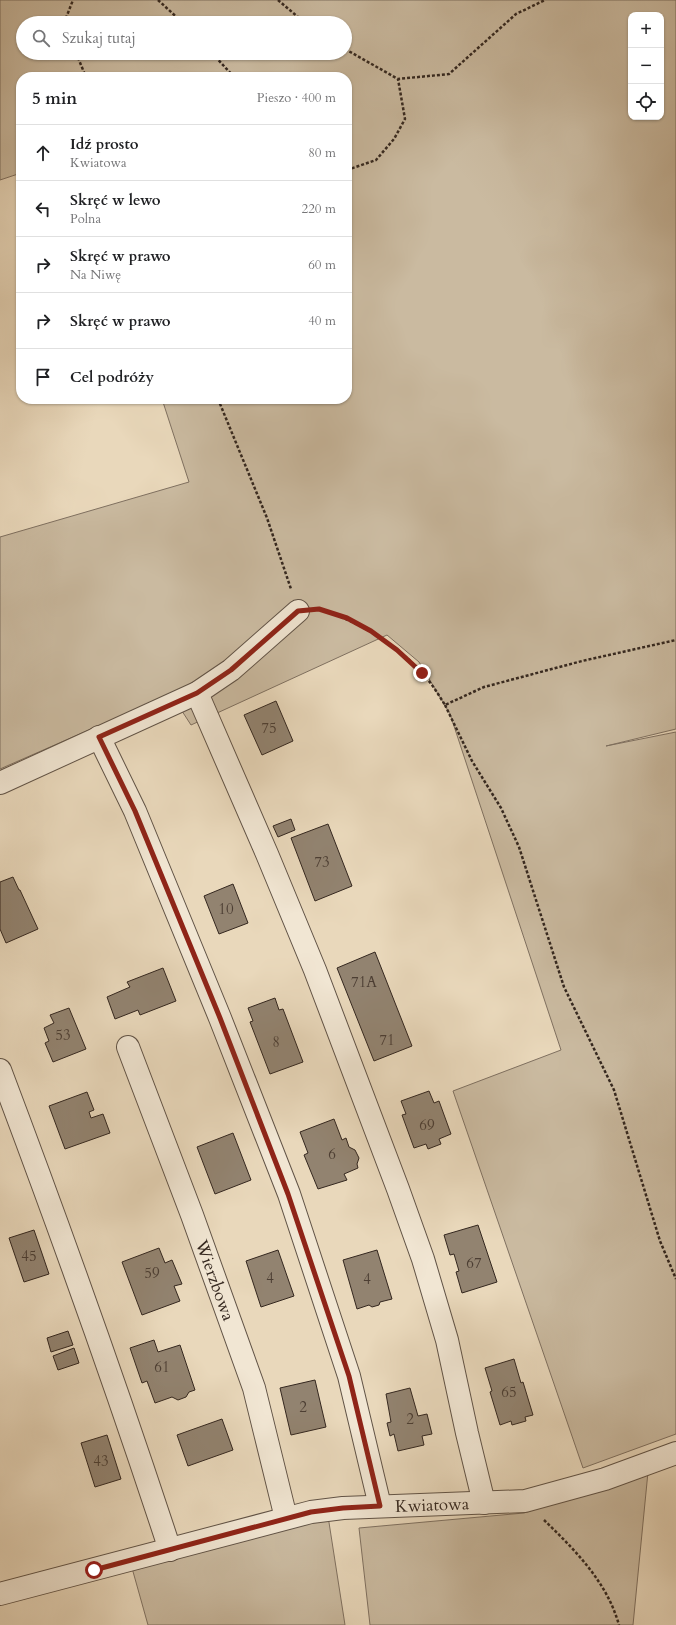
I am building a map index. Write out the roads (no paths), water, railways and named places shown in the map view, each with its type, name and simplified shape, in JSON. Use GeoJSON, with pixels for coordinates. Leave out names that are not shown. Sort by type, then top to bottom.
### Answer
{"type":"FeatureCollection","features":[{"type":"Feature","properties":{"kind":"street"},"geometry":{"type":"LineString","coordinates":[[0,783],[197,693],[231,670],[298,611]]}},
{"type":"Feature","properties":{"kind":"street"},"geometry":{"type":"LineString","coordinates":[[197,693],[267,854],[315,970],[423,1259],[447,1340],[484,1503]]}},
{"type":"Feature","properties":{"kind":"street"},"geometry":{"type":"LineString","coordinates":[[99,737],[135,811],[220,1018],[288,1194],[349,1376],[380,1506]]}},
{"type":"Feature","properties":{"kind":"street","name":"Wierzbowa"},"geometry":{"type":"LineString","coordinates":[[128,1047],[192,1215],[254,1388],[286,1518]]}},
{"type":"Feature","properties":{"kind":"street"},"geometry":{"type":"LineString","coordinates":[[0,1070],[85,1298],[123,1406],[170,1550]]}},
{"type":"Feature","properties":{"kind":"street","name":"Kwiatowa"},"geometry":{"type":"LineString","coordinates":[[0,1594],[311,1512],[343,1508],[380,1506],[525,1501],[605,1479],[676,1453]]}}]}
